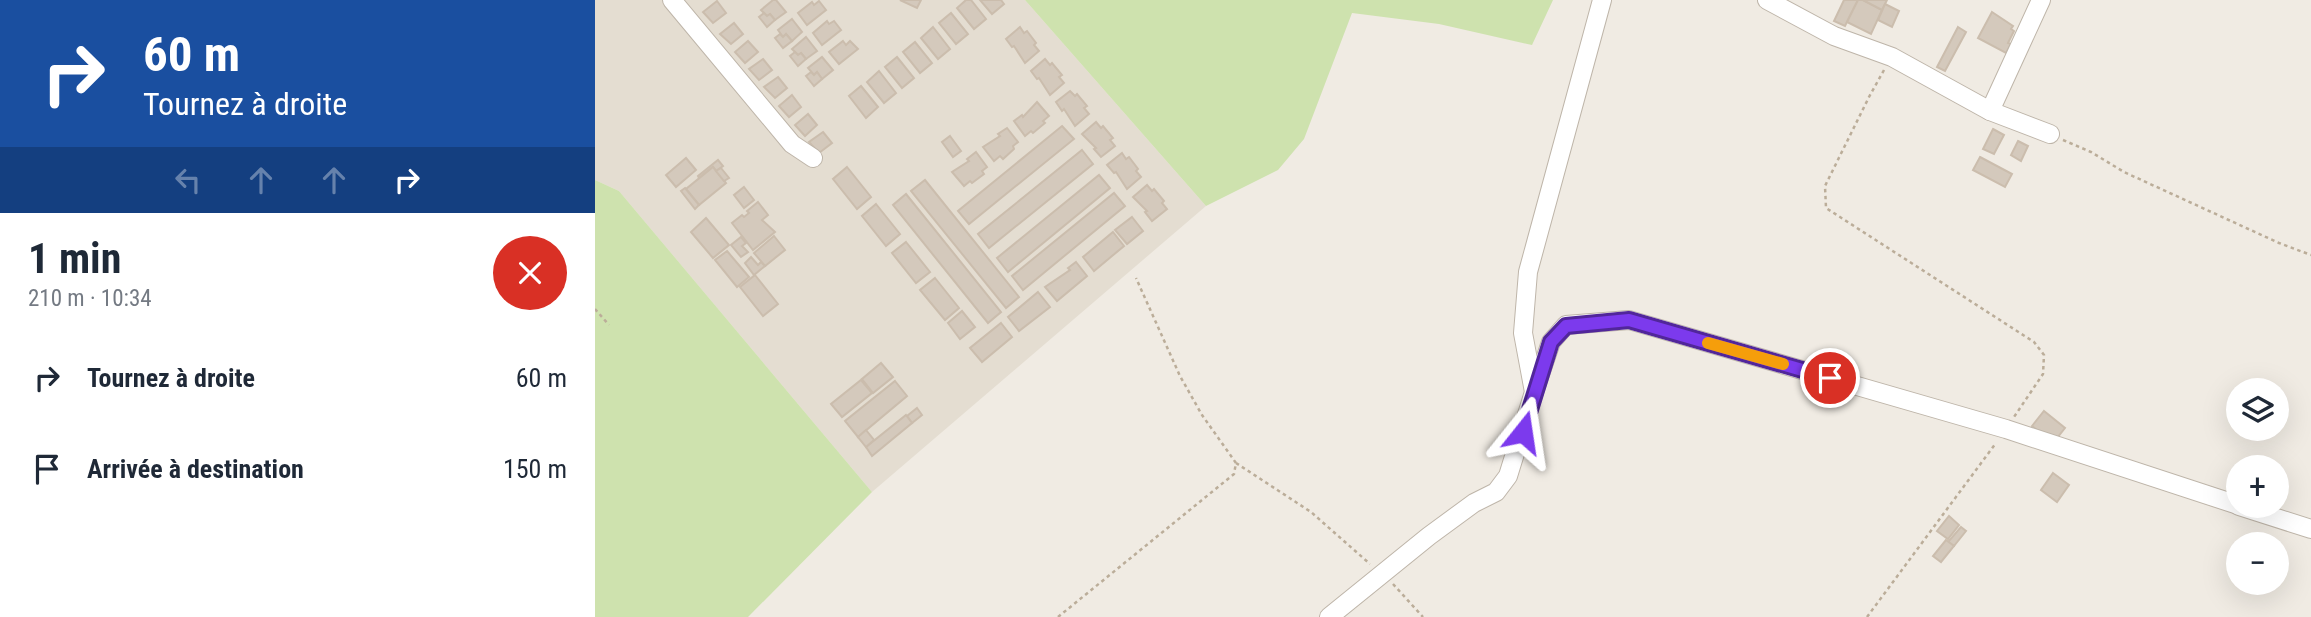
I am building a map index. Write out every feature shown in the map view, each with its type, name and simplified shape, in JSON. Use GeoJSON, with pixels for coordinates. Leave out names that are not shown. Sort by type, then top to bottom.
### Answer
{"type":"FeatureCollection","features":[{"type":"Feature","properties":{"kind":"street"},"geometry":{"type":"LineString","coordinates":[[671,0],[792,144],[813,158]]}},
{"type":"Feature","properties":{"kind":"street"},"geometry":{"type":"LineString","coordinates":[[1534,392],[1523,333],[1528,272],[1602,0]]}},
{"type":"Feature","properties":{"kind":"street"},"geometry":{"type":"LineString","coordinates":[[1767,0],[1834,36],[1892,57],[1990,111],[2050,134]]}},
{"type":"Feature","properties":{"kind":"street"},"geometry":{"type":"LineString","coordinates":[[1990,111],[2041,0]]}},
{"type":"Feature","properties":{"kind":"street"},"geometry":{"type":"LineString","coordinates":[[1329,617],[1381,573],[1474,503],[1496,492],[1507,476],[1551,342],[1566,326],[1629,320],[2006,429],[2226,502]]}},
{"type":"Feature","properties":{"kind":"street"},"geometry":{"type":"LineString","coordinates":[[2277,518],[2311,529]]}},
{"type":"Feature","properties":{"kind":"path"},"geometry":{"type":"LineString","coordinates":[[1867,617],[2006,429],[2043,374],[2044,355],[2034,342],[1826,208],[1825,186],[1868,97],[1892,57]]}},
{"type":"Feature","properties":{"kind":"path"},"geometry":{"type":"LineString","coordinates":[[2050,134],[2091,152],[2125,172],[2311,255]]}},
{"type":"Feature","properties":{"kind":"path"},"geometry":{"type":"LineString","coordinates":[[1136,278],[1191,396],[1236,463],[1311,512],[1353,551],[1389,579],[1423,617]]}},
{"type":"Feature","properties":{"kind":"path"},"geometry":{"type":"LineString","coordinates":[[595,309],[609,325]]}},
{"type":"Feature","properties":{"kind":"path"},"geometry":{"type":"LineString","coordinates":[[1058,617],[1234,474],[1236,463]]}},
{"type":"Feature","properties":{"kind":"shaded area"},"geometry":{"type":"Polygon","coordinates":[[[595,0],[1025,0],[1206,206],[872,492],[619,191],[595,180],[595,0]]]}},
{"type":"Feature","properties":{"kind":"green space"},"geometry":{"type":"Polygon","coordinates":[[[1025,0],[1553,0],[1532,45],[1439,24],[1352,13],[1304,139],[1278,170],[1206,206],[1025,0]]]}},
{"type":"Feature","properties":{"kind":"green space"},"geometry":{"type":"Polygon","coordinates":[[[595,180],[619,191],[872,492],[748,617],[595,617],[595,180]]]}},
{"type":"Feature","properties":{"kind":"building"},"geometry":{"type":"Polygon","coordinates":[[[773,0],[786,12],[775,20],[761,10],[773,0]]]}},
{"type":"Feature","properties":{"kind":"building"},"geometry":{"type":"Polygon","coordinates":[[[900,0],[921,0],[917,8],[900,0]]]}},
{"type":"Feature","properties":{"kind":"building"},"geometry":{"type":"Polygon","coordinates":[[[966,0],[971,0],[986,19],[974,29],[957,8],[966,0]]]}},
{"type":"Feature","properties":{"kind":"building"},"geometry":{"type":"Polygon","coordinates":[[[980,0],[1001,0],[1004,4],[992,14],[980,0]]]}},
{"type":"Feature","properties":{"kind":"building"},"geometry":{"type":"Polygon","coordinates":[[[1844,0],[1858,0],[1845,26],[1834,21],[1844,0]]]}},
{"type":"Feature","properties":{"kind":"building"},"geometry":{"type":"Polygon","coordinates":[[[1858,0],[1882,10],[1871,34],[1847,22],[1858,0]]]}},
{"type":"Feature","properties":{"kind":"building"},"geometry":{"type":"Polygon","coordinates":[[[1863,0],[1887,0],[1882,10],[1863,0]]]}},
{"type":"Feature","properties":{"kind":"building"},"geometry":{"type":"Polygon","coordinates":[[[717,1],[726,13],[713,23],[703,12],[717,1]]]}},
{"type":"Feature","properties":{"kind":"building"},"geometry":{"type":"Polygon","coordinates":[[[819,1],[826,10],[807,25],[798,13],[812,2],[814,5],[819,1]]]}},
{"type":"Feature","properties":{"kind":"building"},"geometry":{"type":"Polygon","coordinates":[[[1885,4],[1899,11],[1892,27],[1878,20],[1885,4]]]}},
{"type":"Feature","properties":{"kind":"building"},"geometry":{"type":"Polygon","coordinates":[[[1992,12],[2013,26],[2011,29],[2014,31],[2008,43],[2011,44],[2006,53],[1978,38],[1992,12]]]}},
{"type":"Feature","properties":{"kind":"building"},"geometry":{"type":"Polygon","coordinates":[[[764,13],[767,16],[770,14],[775,20],[767,27],[759,17],[764,13]]]}},
{"type":"Feature","properties":{"kind":"building"},"geometry":{"type":"Polygon","coordinates":[[[951,13],[968,34],[956,44],[939,23],[951,13]]]}},
{"type":"Feature","properties":{"kind":"building"},"geometry":{"type":"Polygon","coordinates":[[[792,19],[802,32],[792,41],[786,34],[783,37],[778,30],[792,19]]]}},
{"type":"Feature","properties":{"kind":"building"},"geometry":{"type":"Polygon","coordinates":[[[827,21],[829,24],[834,21],[841,30],[822,45],[813,33],[827,21]]]}},
{"type":"Feature","properties":{"kind":"building"},"geometry":{"type":"Polygon","coordinates":[[[734,23],[743,34],[731,44],[720,34],[734,23]]]}},
{"type":"Feature","properties":{"kind":"building"},"geometry":{"type":"Polygon","coordinates":[[[933,27],[950,49],[938,59],[921,38],[933,27]]]}},
{"type":"Feature","properties":{"kind":"building"},"geometry":{"type":"Polygon","coordinates":[[[1020,27],[1024,33],[1027,31],[1039,51],[1025,63],[1006,39],[1020,27]]]}},
{"type":"Feature","properties":{"kind":"building"},"geometry":{"type":"Polygon","coordinates":[[[1958,27],[1966,32],[1945,71],[1937,67],[1958,27]]]}},
{"type":"Feature","properties":{"kind":"building"},"geometry":{"type":"Polygon","coordinates":[[[780,34],[783,37],[786,34],[792,41],[783,48],[775,38],[780,34]]]}},
{"type":"Feature","properties":{"kind":"building"},"geometry":{"type":"Polygon","coordinates":[[[806,37],[817,51],[806,59],[792,49],[806,37]]]}},
{"type":"Feature","properties":{"kind":"building"},"geometry":{"type":"Polygon","coordinates":[[[748,41],[758,52],[745,63],[735,52],[748,41]]]}},
{"type":"Feature","properties":{"kind":"building"},"geometry":{"type":"Polygon","coordinates":[[[843,41],[846,45],[850,41],[858,49],[839,64],[829,52],[843,41]]]}},
{"type":"Feature","properties":{"kind":"building"},"geometry":{"type":"Polygon","coordinates":[[[915,42],[932,63],[920,73],[903,52],[915,42]]]}},
{"type":"Feature","properties":{"kind":"building"},"geometry":{"type":"Polygon","coordinates":[[[795,52],[798,55],[801,53],[806,59],[798,66],[790,56],[795,52]]]}},
{"type":"Feature","properties":{"kind":"building"},"geometry":{"type":"Polygon","coordinates":[[[822,57],[833,70],[822,79],[817,72],[814,75],[808,68],[822,57]]]}},
{"type":"Feature","properties":{"kind":"building"},"geometry":{"type":"Polygon","coordinates":[[[897,57],[914,78],[902,88],[885,67],[897,57]]]}},
{"type":"Feature","properties":{"kind":"building"},"geometry":{"type":"Polygon","coordinates":[[[763,59],[772,70],[759,80],[749,69],[763,59]]]}},
{"type":"Feature","properties":{"kind":"building"},"geometry":{"type":"Polygon","coordinates":[[[1045,59],[1062,75],[1059,77],[1064,83],[1050,95],[1031,71],[1045,59]]]}},
{"type":"Feature","properties":{"kind":"building"},"geometry":{"type":"Polygon","coordinates":[[[879,71],[896,93],[884,103],[867,82],[879,71]]]}},
{"type":"Feature","properties":{"kind":"building"},"geometry":{"type":"Polygon","coordinates":[[[811,72],[814,75],[817,72],[822,79],[814,86],[806,76],[811,72]]]}},
{"type":"Feature","properties":{"kind":"building"},"geometry":{"type":"Polygon","coordinates":[[[778,77],[787,88],[775,98],[764,87],[778,77]]]}},
{"type":"Feature","properties":{"kind":"building"},"geometry":{"type":"Polygon","coordinates":[[[861,86],[878,107],[866,118],[849,96],[861,86]]]}},
{"type":"Feature","properties":{"kind":"building"},"geometry":{"type":"Polygon","coordinates":[[[1070,91],[1075,96],[1077,94],[1087,106],[1084,108],[1089,114],[1075,126],[1056,102],[1070,91]]]}},
{"type":"Feature","properties":{"kind":"building"},"geometry":{"type":"Polygon","coordinates":[[[792,95],[801,107],[789,117],[779,106],[792,95]]]}},
{"type":"Feature","properties":{"kind":"building"},"geometry":{"type":"Polygon","coordinates":[[[1037,102],[1049,116],[1033,133],[1031,131],[1025,136],[1014,121],[1022,115],[1023,117],[1037,102]]]}},
{"type":"Feature","properties":{"kind":"building"},"geometry":{"type":"Polygon","coordinates":[[[808,114],[817,125],[805,136],[795,125],[808,114]]]}},
{"type":"Feature","properties":{"kind":"building"},"geometry":{"type":"Polygon","coordinates":[[[1096,122],[1113,138],[1110,140],[1115,146],[1101,157],[1082,134],[1096,122]]]}},
{"type":"Feature","properties":{"kind":"building"},"geometry":{"type":"Polygon","coordinates":[[[1062,126],[1074,139],[969,224],[958,211],[1062,126]]]}},
{"type":"Feature","properties":{"kind":"building"},"geometry":{"type":"Polygon","coordinates":[[[1007,128],[1018,142],[1003,159],[1000,156],[994,161],[983,147],[1007,128]]]}},
{"type":"Feature","properties":{"kind":"building"},"geometry":{"type":"Polygon","coordinates":[[[1993,129],[2004,135],[1994,154],[1983,149],[1993,129]]]}},
{"type":"Feature","properties":{"kind":"building"},"geometry":{"type":"Polygon","coordinates":[[[823,132],[832,143],[819,153],[809,142],[823,132]]]}},
{"type":"Feature","properties":{"kind":"building"},"geometry":{"type":"Polygon","coordinates":[[[950,136],[961,151],[953,157],[942,142],[950,136]]]}},
{"type":"Feature","properties":{"kind":"building"},"geometry":{"type":"Polygon","coordinates":[[[2018,141],[2028,146],[2021,161],[2011,155],[2018,141]]]}},
{"type":"Feature","properties":{"kind":"building"},"geometry":{"type":"Polygon","coordinates":[[[1082,150],[1093,164],[989,248],[978,234],[1082,150]]]}},
{"type":"Feature","properties":{"kind":"building"},"geometry":{"type":"Polygon","coordinates":[[[976,152],[987,167],[982,171],[984,174],[964,186],[952,172],[969,161],[967,159],[976,152]]]}},
{"type":"Feature","properties":{"kind":"building"},"geometry":{"type":"Polygon","coordinates":[[[1122,153],[1126,159],[1129,157],[1141,177],[1127,189],[1116,172],[1107,165],[1122,153]]]}},
{"type":"Feature","properties":{"kind":"building"},"geometry":{"type":"Polygon","coordinates":[[[1980,157],[2012,174],[2005,187],[1973,170],[1980,157]]]}},
{"type":"Feature","properties":{"kind":"building"},"geometry":{"type":"Polygon","coordinates":[[[686,158],[696,170],[676,187],[666,175],[686,158]]]}},
{"type":"Feature","properties":{"kind":"building"},"geometry":{"type":"Polygon","coordinates":[[[718,160],[723,166],[716,171],[713,167],[699,178],[698,176],[718,160]]]}},
{"type":"Feature","properties":{"kind":"building"},"geometry":{"type":"Polygon","coordinates":[[[713,167],[726,183],[699,205],[686,189],[713,167]]]}},
{"type":"Feature","properties":{"kind":"building"},"geometry":{"type":"Polygon","coordinates":[[[847,167],[871,197],[857,209],[833,179],[847,167]]]}},
{"type":"Feature","properties":{"kind":"building"},"geometry":{"type":"Polygon","coordinates":[[[721,168],[729,178],[724,181],[716,171],[721,168]]]}},
{"type":"Feature","properties":{"kind":"building"},"geometry":{"type":"Polygon","coordinates":[[[1099,175],[1110,188],[1008,272],[997,258],[1099,175]]]}},
{"type":"Feature","properties":{"kind":"building"},"geometry":{"type":"Polygon","coordinates":[[[925,180],[1019,297],[1006,308],[911,191],[925,180]]]}},
{"type":"Feature","properties":{"kind":"building"},"geometry":{"type":"Polygon","coordinates":[[[1147,185],[1164,201],[1162,203],[1167,209],[1152,221],[1145,212],[1147,211],[1133,197],[1147,185]]]}},
{"type":"Feature","properties":{"kind":"building"},"geometry":{"type":"Polygon","coordinates":[[[744,187],[754,200],[744,208],[734,195],[744,187]]]}},
{"type":"Feature","properties":{"kind":"building"},"geometry":{"type":"Polygon","coordinates":[[[685,188],[699,205],[695,209],[681,191],[685,188]]]}},
{"type":"Feature","properties":{"kind":"building"},"geometry":{"type":"Polygon","coordinates":[[[1114,193],[1125,206],[1023,290],[1012,276],[1114,193]]]}},
{"type":"Feature","properties":{"kind":"building"},"geometry":{"type":"Polygon","coordinates":[[[906,194],[1001,312],[988,323],[893,205],[906,194]]]}},
{"type":"Feature","properties":{"kind":"building"},"geometry":{"type":"Polygon","coordinates":[[[758,202],[768,215],[762,220],[775,232],[753,250],[732,223],[749,213],[747,211],[758,202]]]}},
{"type":"Feature","properties":{"kind":"building"},"geometry":{"type":"Polygon","coordinates":[[[876,204],[900,234],[886,246],[862,216],[876,204]]]}},
{"type":"Feature","properties":{"kind":"building"},"geometry":{"type":"Polygon","coordinates":[[[1132,217],[1143,231],[1127,244],[1115,230],[1132,217]]]}},
{"type":"Feature","properties":{"kind":"building"},"geometry":{"type":"Polygon","coordinates":[[[706,218],[729,245],[713,258],[691,232],[706,218]]]}},
{"type":"Feature","properties":{"kind":"building"},"geometry":{"type":"Polygon","coordinates":[[[1113,232],[1124,246],[1094,271],[1083,257],[1113,232]]]}},
{"type":"Feature","properties":{"kind":"building"},"geometry":{"type":"Polygon","coordinates":[[[774,236],[785,250],[765,266],[754,253],[774,236]]]}},
{"type":"Feature","properties":{"kind":"building"},"geometry":{"type":"Polygon","coordinates":[[[741,237],[746,243],[742,246],[748,252],[741,257],[731,245],[741,237]]]}},
{"type":"Feature","properties":{"kind":"building"},"geometry":{"type":"Polygon","coordinates":[[[906,242],[930,272],[916,283],[892,253],[906,242]]]}},
{"type":"Feature","properties":{"kind":"building"},"geometry":{"type":"Polygon","coordinates":[[[727,251],[749,277],[737,287],[715,260],[727,251]]]}},
{"type":"Feature","properties":{"kind":"building"},"geometry":{"type":"Polygon","coordinates":[[[751,257],[758,265],[761,262],[765,266],[754,275],[745,263],[751,257]]]}},
{"type":"Feature","properties":{"kind":"building"},"geometry":{"type":"Polygon","coordinates":[[[1076,262],[1087,276],[1057,301],[1045,287],[1070,270],[1068,268],[1076,262]]]}},
{"type":"Feature","properties":{"kind":"building"},"geometry":{"type":"Polygon","coordinates":[[[755,275],[778,304],[763,316],[740,287],[755,275]]]}},
{"type":"Feature","properties":{"kind":"building"},"geometry":{"type":"Polygon","coordinates":[[[935,278],[959,308],[945,320],[920,290],[935,278]]]}},
{"type":"Feature","properties":{"kind":"building"},"geometry":{"type":"Polygon","coordinates":[[[1038,292],[1050,307],[1019,331],[1008,317],[1038,292]]]}},
{"type":"Feature","properties":{"kind":"building"},"geometry":{"type":"Polygon","coordinates":[[[962,311],[975,327],[960,339],[948,323],[962,311]]]}},
{"type":"Feature","properties":{"kind":"building"},"geometry":{"type":"Polygon","coordinates":[[[1001,323],[1012,337],[982,362],[970,348],[1001,323]]]}},
{"type":"Feature","properties":{"kind":"building"},"geometry":{"type":"Polygon","coordinates":[[[881,363],[893,377],[873,393],[862,379],[881,363]]]}},
{"type":"Feature","properties":{"kind":"building"},"geometry":{"type":"Polygon","coordinates":[[[861,380],[872,393],[842,417],[831,404],[861,380]]]}},
{"type":"Feature","properties":{"kind":"building"},"geometry":{"type":"Polygon","coordinates":[[[895,381],[907,396],[858,437],[845,421],[895,381]]]}},
{"type":"Feature","properties":{"kind":"building"},"geometry":{"type":"Polygon","coordinates":[[[917,408],[922,415],[912,423],[907,416],[917,408]]]}},
{"type":"Feature","properties":{"kind":"building"},"geometry":{"type":"Polygon","coordinates":[[[2044,411],[2065,428],[2053,443],[2032,426],[2044,411]]]}},
{"type":"Feature","properties":{"kind":"building"},"geometry":{"type":"Polygon","coordinates":[[[906,415],[912,423],[872,456],[866,447],[906,415]]]}},
{"type":"Feature","properties":{"kind":"building"},"geometry":{"type":"Polygon","coordinates":[[[866,430],[874,440],[866,447],[858,437],[866,430]]]}},
{"type":"Feature","properties":{"kind":"building"},"geometry":{"type":"Polygon","coordinates":[[[2053,473],[2069,485],[2057,502],[2041,490],[2053,473]]]}},
{"type":"Feature","properties":{"kind":"building"},"geometry":{"type":"Polygon","coordinates":[[[1949,516],[1959,525],[1948,539],[1937,531],[1949,516]]]}},
{"type":"Feature","properties":{"kind":"building"},"geometry":{"type":"Polygon","coordinates":[[[1961,527],[1966,531],[1954,546],[1948,542],[1961,527]]]}},
{"type":"Feature","properties":{"kind":"building"},"geometry":{"type":"Polygon","coordinates":[[[1946,540],[1954,546],[1941,562],[1933,556],[1946,540]]]}},
{"type":"Feature","properties":{"kind":"slow traffic"},"geometry":{"type":"LineString","coordinates":[[1708,343],[1783,364]]}},
{"type":"Feature","properties":{"kind":"route"},"geometry":{"type":"LineString","coordinates":[[1523,432],[1551,342],[1566,326],[1629,320],[1830,378]]}}]}
